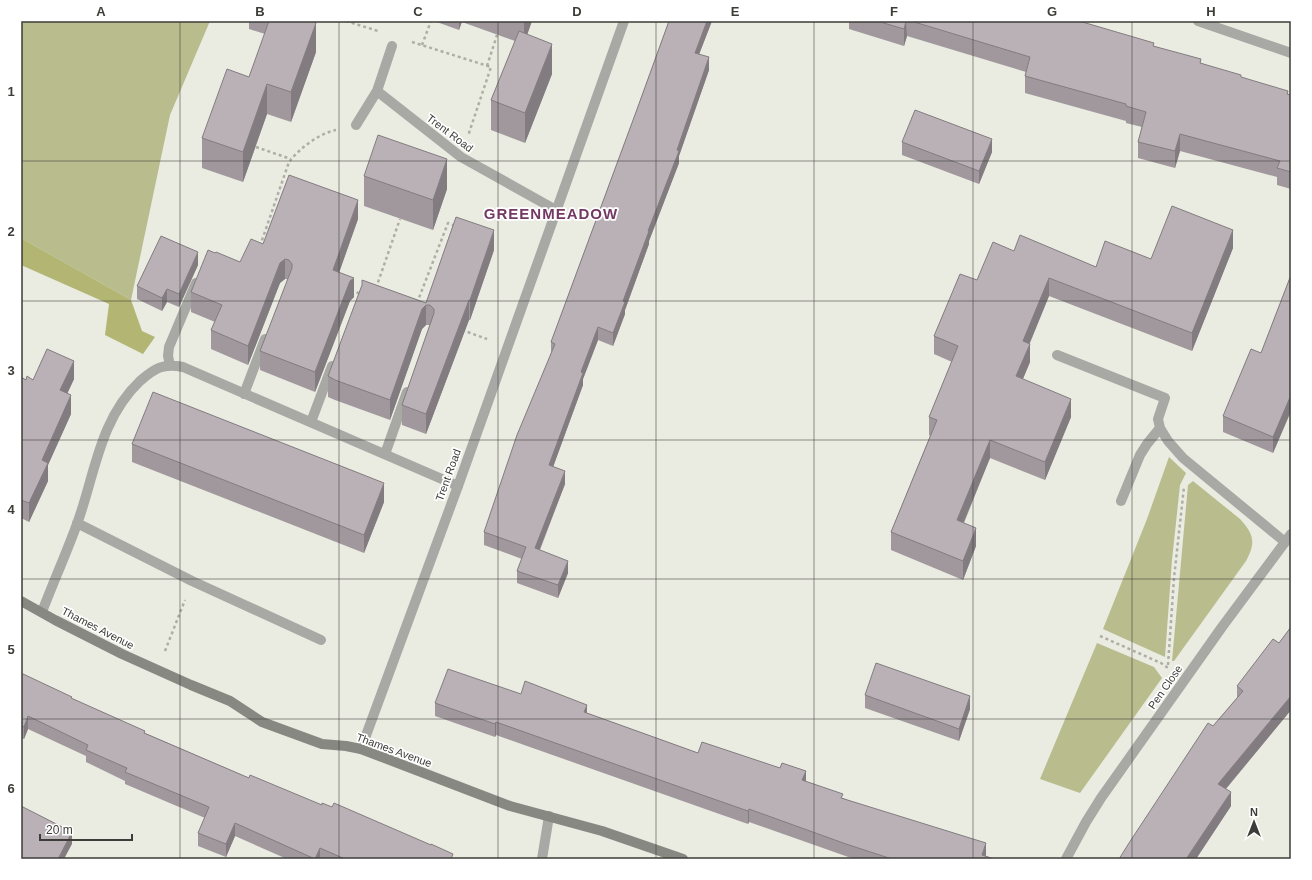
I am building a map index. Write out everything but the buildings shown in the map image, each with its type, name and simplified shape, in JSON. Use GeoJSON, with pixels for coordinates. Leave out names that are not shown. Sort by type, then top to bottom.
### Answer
{"type":"FeatureCollection","features":[{"type":"Feature","properties":{"kind":"street","name":"Trent Road"},"geometry":{"type":"LineString","coordinates":[[361,749],[458,486],[624,21]]}},
{"type":"Feature","properties":{"kind":"street"},"geometry":{"type":"LineString","coordinates":[[1198,21],[1291,54]]}},
{"type":"Feature","properties":{"kind":"street"},"geometry":{"type":"LineString","coordinates":[[356,125],[377,91],[392,46]]}},
{"type":"Feature","properties":{"kind":"street","name":"Trent Road"},"geometry":{"type":"LineString","coordinates":[[377,91],[461,157],[556,210]]}},
{"type":"Feature","properties":{"kind":"street"},"geometry":{"type":"LineString","coordinates":[[170,365],[168,356],[169,347],[199,277]]}},
{"type":"Feature","properties":{"kind":"street"},"geometry":{"type":"LineString","coordinates":[[244,394],[269,328]]}},
{"type":"Feature","properties":{"kind":"street"},"geometry":{"type":"LineString","coordinates":[[311,422],[336,355]]}},
{"type":"Feature","properties":{"kind":"street"},"geometry":{"type":"LineString","coordinates":[[1057,355],[1165,398],[1158,419],[1160,428],[1168,441],[1183,458],[1194,467],[1288,538]]}},
{"type":"Feature","properties":{"kind":"street"},"geometry":{"type":"LineString","coordinates":[[42,612],[77,523],[99,450],[119,404],[131,389],[147,374],[162,366],[170,365],[183,367],[458,486]]}},
{"type":"Feature","properties":{"kind":"street"},"geometry":{"type":"LineString","coordinates":[[385,454],[410,382]]}},
{"type":"Feature","properties":{"kind":"street"},"geometry":{"type":"LineString","coordinates":[[1121,501],[1140,455],[1160,428]]}},
{"type":"Feature","properties":{"kind":"street"},"geometry":{"type":"LineString","coordinates":[[77,523],[192,581],[321,640]]}},
{"type":"Feature","properties":{"kind":"street","name":"Pen Close"},"geometry":{"type":"LineString","coordinates":[[1066,859],[1101,798],[1288,538]]}},
{"type":"Feature","properties":{"kind":"street","name":"Thames Avenue"},"geometry":{"type":"LineString","coordinates":[[21,601],[122,654],[230,701],[262,722],[322,744],[361,749],[510,806],[602,831],[683,859]]}},
{"type":"Feature","properties":{"kind":"street"},"geometry":{"type":"LineString","coordinates":[[542,859],[549,816]]}},
{"type":"Feature","properties":{"kind":"path"},"geometry":{"type":"LineString","coordinates":[[346,21],[380,32]]}},
{"type":"Feature","properties":{"kind":"path"},"geometry":{"type":"LineString","coordinates":[[358,25],[359,21]]}},
{"type":"Feature","properties":{"kind":"path"},"geometry":{"type":"LineString","coordinates":[[422,45],[431,21]]}},
{"type":"Feature","properties":{"kind":"path"},"geometry":{"type":"LineString","coordinates":[[487,66],[497,35]]}},
{"type":"Feature","properties":{"kind":"path"},"geometry":{"type":"LineString","coordinates":[[409,41],[491,67],[461,157]]}},
{"type":"Feature","properties":{"kind":"path"},"geometry":{"type":"LineString","coordinates":[[259,248],[291,159],[297,152],[326,132],[356,125]]}},
{"type":"Feature","properties":{"kind":"path"},"geometry":{"type":"LineString","coordinates":[[256,146],[291,159]]}},
{"type":"Feature","properties":{"kind":"path"},"geometry":{"type":"LineString","coordinates":[[375,290],[400,219]]}},
{"type":"Feature","properties":{"kind":"path"},"geometry":{"type":"LineString","coordinates":[[416,305],[448,223],[462,228]]}},
{"type":"Feature","properties":{"kind":"path"},"geometry":{"type":"LineString","coordinates":[[345,288],[359,294],[366,295]]}},
{"type":"Feature","properties":{"kind":"path"},"geometry":{"type":"LineString","coordinates":[[455,327],[507,346]]}},
{"type":"Feature","properties":{"kind":"path"},"geometry":{"type":"LineString","coordinates":[[1167,668],[1174,578],[1185,479],[1194,467]]}},
{"type":"Feature","properties":{"kind":"path"},"geometry":{"type":"LineString","coordinates":[[157,670],[192,581]]}},
{"type":"Feature","properties":{"kind":"path"},"geometry":{"type":"LineString","coordinates":[[1100,636],[1161,663],[1185,680]]}},
{"type":"Feature","properties":{"kind":"green space"},"geometry":{"type":"Polygon","coordinates":[[[21,21],[210,21],[170,115],[131,300],[21,238],[21,21]]]}},
{"type":"Feature","properties":{"kind":"green space"},"geometry":{"type":"Polygon","coordinates":[[[21,238],[131,300],[142,331],[155,337],[143,354],[105,335],[109,304],[21,265],[21,238]]]}},
{"type":"Feature","properties":{"kind":"green space"},"geometry":{"type":"Polygon","coordinates":[[[1169,457],[1186,473],[1180,485],[1172,560],[1165,657],[1103,629],[1147,519],[1169,457]]]}},
{"type":"Feature","properties":{"kind":"green space"},"geometry":{"type":"Polygon","coordinates":[[[1193,481],[1245,524],[1251,534],[1252,544],[1246,561],[1174,661],[1172,661],[1188,485],[1193,481]]]}},
{"type":"Feature","properties":{"kind":"green space"},"geometry":{"type":"Polygon","coordinates":[[[1097,643],[1154,667],[1162,678],[1080,793],[1040,779],[1097,643]]]}},
{"type":"Feature","properties":{"kind":"district","name":"GREENMEADOW"},"geometry":{"type":"Point","coordinates":[551,214]}}]}
